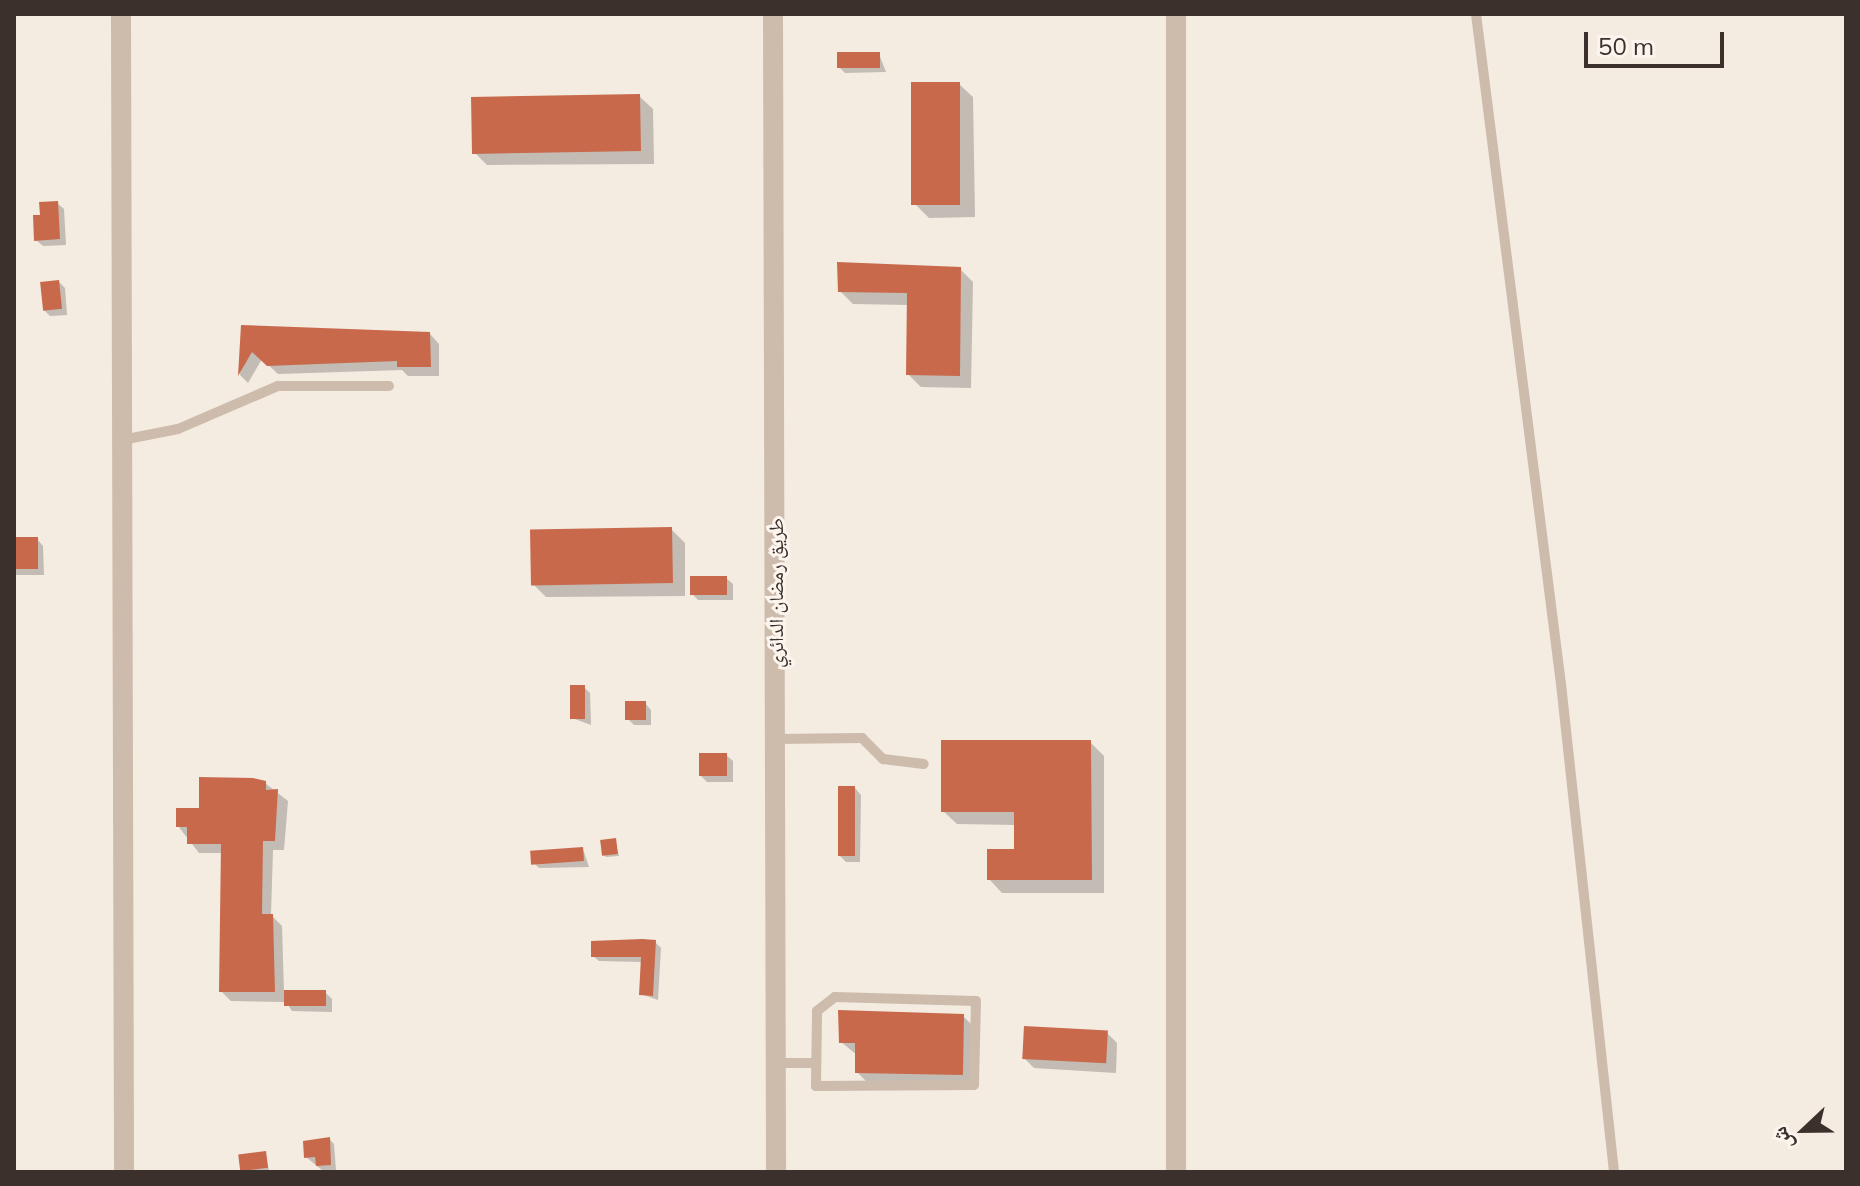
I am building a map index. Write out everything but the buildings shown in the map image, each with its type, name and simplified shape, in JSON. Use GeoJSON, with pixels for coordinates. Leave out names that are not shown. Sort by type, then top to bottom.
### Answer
{"type":"FeatureCollection","features":[{"type":"Feature","properties":{"kind":"street"},"geometry":{"type":"LineString","coordinates":[[121,14],[124,1172]]}},
{"type":"Feature","properties":{"kind":"street","name":"طريق رمضان الدائري"},"geometry":{"type":"LineString","coordinates":[[773,14],[776,1172]]}},
{"type":"Feature","properties":{"kind":"street"},"geometry":{"type":"LineString","coordinates":[[1176,14],[1176,1172]]}},
{"type":"Feature","properties":{"kind":"lane"},"geometry":{"type":"LineString","coordinates":[[1476,14],[1559,669],[1614,1172]]}},
{"type":"Feature","properties":{"kind":"lane"},"geometry":{"type":"LineString","coordinates":[[122,440],[178,429],[278,386],[389,386]]}},
{"type":"Feature","properties":{"kind":"lane"},"geometry":{"type":"LineString","coordinates":[[776,739],[862,738],[883,759],[924,764]]}},
{"type":"Feature","properties":{"kind":"lane"},"geometry":{"type":"LineString","coordinates":[[835,997],[976,1001],[974,1085],[816,1086],[816,1063],[817,1011],[835,997]]}},
{"type":"Feature","properties":{"kind":"lane"},"geometry":{"type":"LineString","coordinates":[[775,1063],[816,1063]]}}]}
